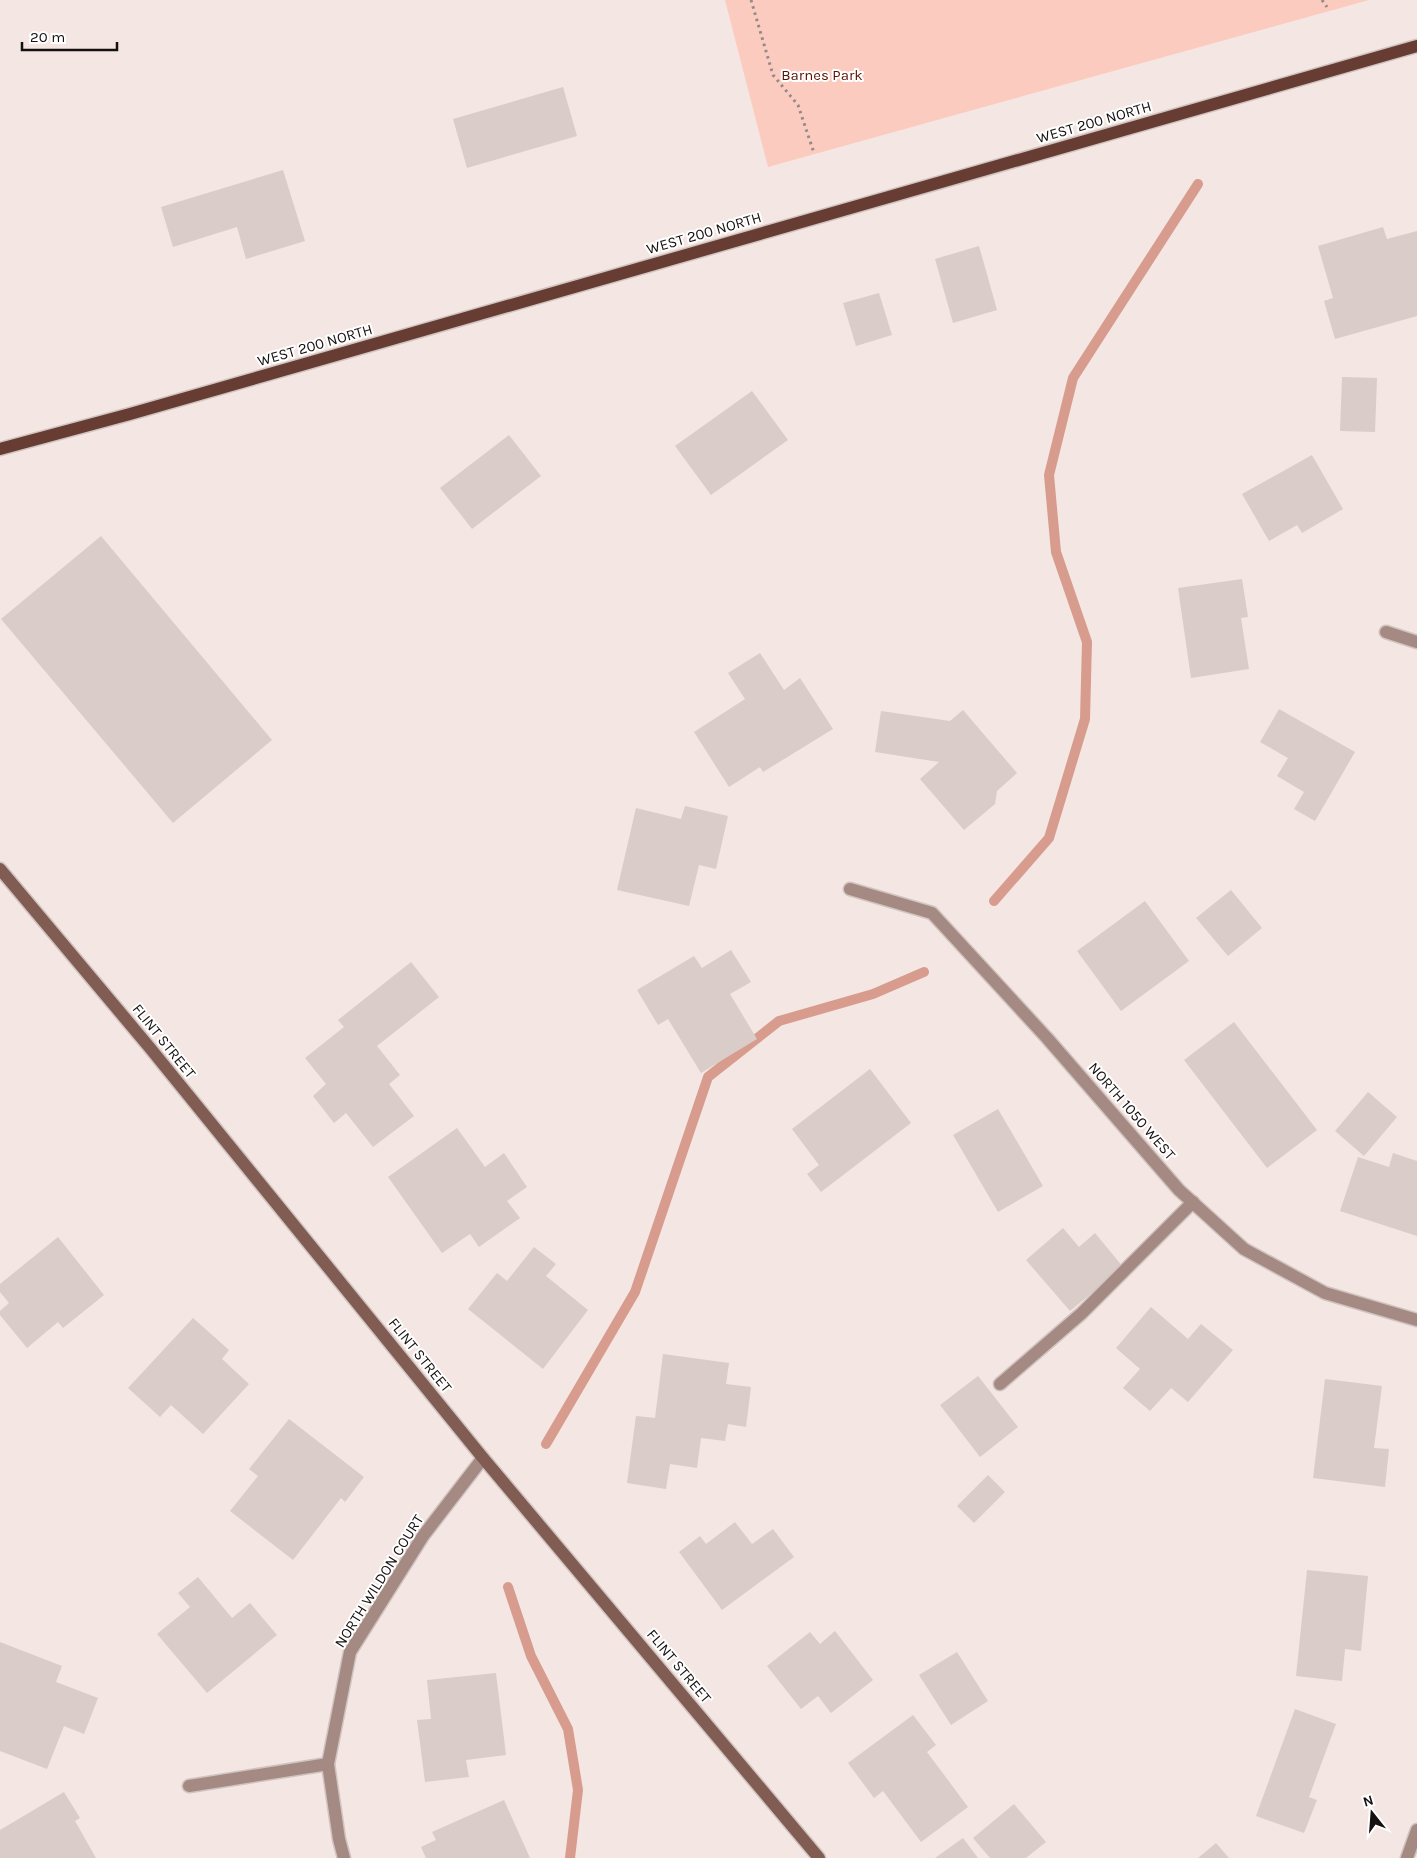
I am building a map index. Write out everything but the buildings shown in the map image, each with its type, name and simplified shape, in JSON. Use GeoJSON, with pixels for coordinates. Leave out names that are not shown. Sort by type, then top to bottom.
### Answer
{"type":"FeatureCollection","features":[{"type":"Feature","properties":{"kind":"main road","name":"WEST 200 NORTH"},"geometry":{"type":"LineString","coordinates":[[0,449],[130,414],[1417,46]]}},
{"type":"Feature","properties":{"kind":"main road","name":"FLINT STREET"},"geometry":{"type":"LineString","coordinates":[[0,869],[150,1048],[483,1458],[819,1858]]}},
{"type":"Feature","properties":{"kind":"street"},"geometry":{"type":"LineString","coordinates":[[1386,632],[1417,642]]}},
{"type":"Feature","properties":{"kind":"street","name":"NORTH 1050 WEST"},"geometry":{"type":"LineString","coordinates":[[850,889],[932,913],[1047,1038],[1179,1190],[1244,1249],[1326,1293],[1417,1320]]}},
{"type":"Feature","properties":{"kind":"street"},"geometry":{"type":"LineString","coordinates":[[1000,1384],[1082,1313],[1193,1202]]}},
{"type":"Feature","properties":{"kind":"street","name":"NORTH WILDON COURT"},"geometry":{"type":"LineString","coordinates":[[344,1858],[339,1839],[328,1764],[350,1652],[423,1536],[483,1458]]}},
{"type":"Feature","properties":{"kind":"street"},"geometry":{"type":"LineString","coordinates":[[189,1786],[328,1764]]}},
{"type":"Feature","properties":{"kind":"street"},"geometry":{"type":"LineString","coordinates":[[1407,1858],[1417,1830]]}},
{"type":"Feature","properties":{"kind":"path"},"geometry":{"type":"LineString","coordinates":[[751,0],[773,75],[798,106],[814,153]]}},
{"type":"Feature","properties":{"kind":"path"},"geometry":{"type":"LineString","coordinates":[[1322,0],[1327,7]]}},
{"type":"Feature","properties":{"kind":"green space","name":"Barnes Park"},"geometry":{"type":"Polygon","coordinates":[[[725,0],[1369,0],[768,167],[725,0]]]}},
{"type":"Feature","properties":{"kind":"waterway"},"geometry":{"type":"LineString","coordinates":[[994,901],[1049,838],[1085,719],[1087,642],[1056,552],[1049,475],[1073,378],[1198,184]]}},
{"type":"Feature","properties":{"kind":"waterway"},"geometry":{"type":"LineString","coordinates":[[546,1444],[635,1292],[708,1077],[779,1021],[873,994],[924,972]]}},
{"type":"Feature","properties":{"kind":"waterway"},"geometry":{"type":"LineString","coordinates":[[508,1587],[531,1656],[568,1729],[578,1790],[570,1858]]}}]}
